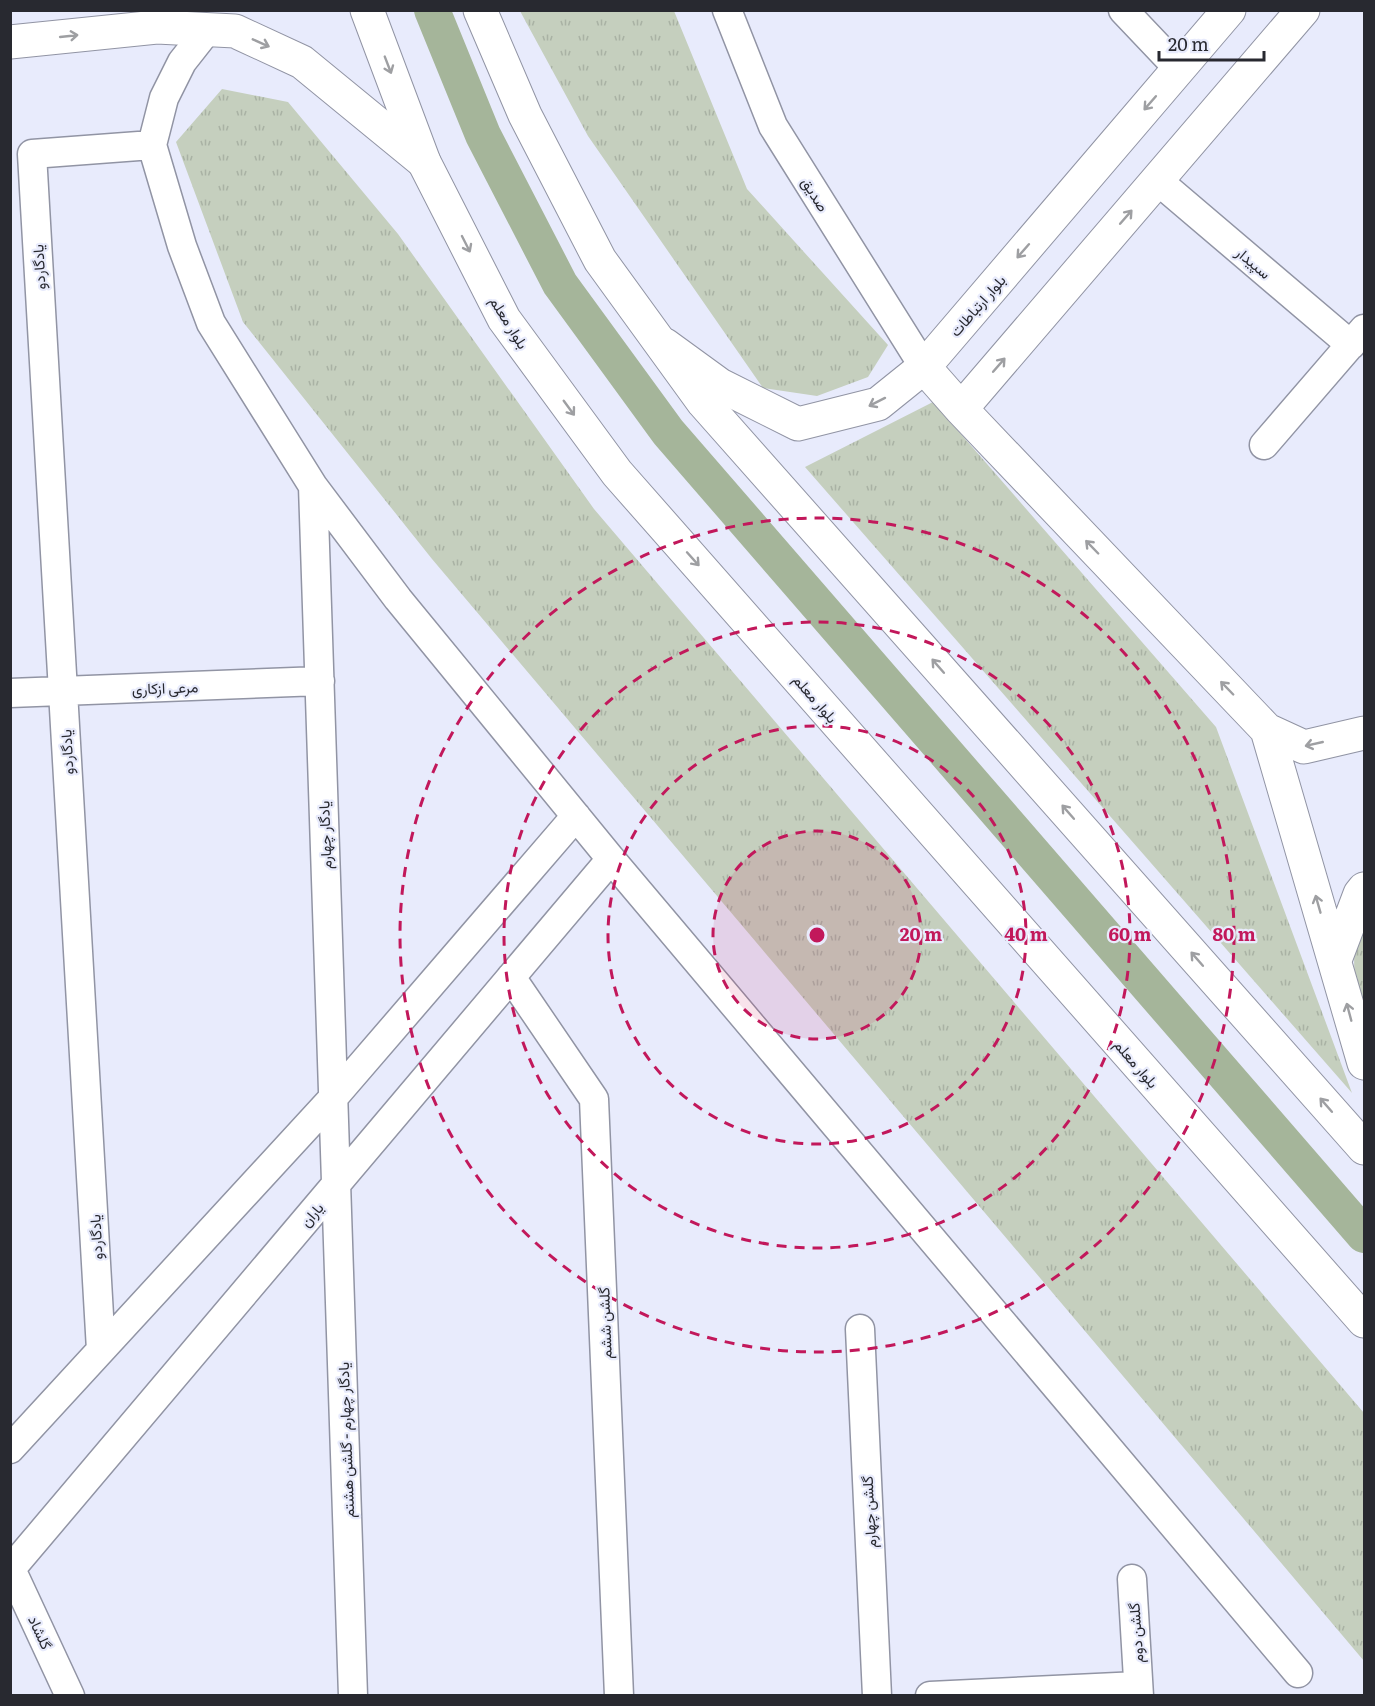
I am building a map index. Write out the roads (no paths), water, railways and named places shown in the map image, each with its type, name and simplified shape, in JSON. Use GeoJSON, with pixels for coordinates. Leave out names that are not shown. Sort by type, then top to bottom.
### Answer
{"type":"FeatureCollection","features":[{"type":"Feature","properties":{"kind":"main road","name":"بلوار معلم"},"geometry":{"type":"LineString","coordinates":[[367,10],[424,162],[504,319],[617,474],[1365,1321]]}},
{"type":"Feature","properties":{"kind":"main road"},"geometry":{"type":"LineString","coordinates":[[480,10],[525,115],[600,260],[703,402],[1365,1149]]}},
{"type":"Feature","properties":{"kind":"main road","name":"بلوار ارتباطات"},"geometry":{"type":"LineString","coordinates":[[658,340],[720,385],[798,424],[878,404],[924,367],[1229,10]]}},
{"type":"Feature","properties":{"kind":"main road"},"geometry":{"type":"LineString","coordinates":[[961,409],[1303,10]]}},
{"type":"Feature","properties":{"kind":"main road"},"geometry":{"type":"LineString","coordinates":[[10,42],[157,27],[235,31],[302,62],[424,162]]}},
{"type":"Feature","properties":{"kind":"main road"},"geometry":{"type":"LineString","coordinates":[[924,367],[961,409],[1267,730],[1304,747],[1365,733]]}},
{"type":"Feature","properties":{"kind":"main road"},"geometry":{"type":"LineString","coordinates":[[1267,730],[1365,1063]]}},
{"type":"Feature","properties":{"kind":"main road"},"geometry":{"type":"LineString","coordinates":[[1335,960],[1360,894],[1365,889]]}},
{"type":"Feature","properties":{"kind":"street","name":"صدیق"},"geometry":{"type":"LineString","coordinates":[[727,10],[773,126],[924,367]]}},
{"type":"Feature","properties":{"kind":"street"},"geometry":{"type":"LineString","coordinates":[[1123,10],[1179,69]]}},
{"type":"Feature","properties":{"kind":"street"},"geometry":{"type":"LineString","coordinates":[[208,29],[182,62],[164,98],[152,146],[182,246],[212,323],[313,486],[398,599],[611,859],[1298,1672]]}},
{"type":"Feature","properties":{"kind":"street","name":"یادگار‌دو"},"geometry":{"type":"LineString","coordinates":[[101,1350],[32,154],[152,146]]}},
{"type":"Feature","properties":{"kind":"street","name":"سپیدار"},"geometry":{"type":"LineString","coordinates":[[1157,180],[1358,337],[1264,445]]}},
{"type":"Feature","properties":{"kind":"street","name":"یادگار چهارم"},"geometry":{"type":"LineString","coordinates":[[313,486],[336,1184]]}},
{"type":"Feature","properties":{"kind":"street","name":"مرعی ازکاری"},"geometry":{"type":"LineString","coordinates":[[10,693],[320,681]]}},
{"type":"Feature","properties":{"kind":"street"},"geometry":{"type":"LineString","coordinates":[[10,1449],[333,1098],[576,816]]}},
{"type":"Feature","properties":{"kind":"street","name":"یاران"},"geometry":{"type":"LineString","coordinates":[[11,1569],[611,859]]}},
{"type":"Feature","properties":{"kind":"street","name":"گلشن ششم"},"geometry":{"type":"LineString","coordinates":[[511,977],[594,1099],[619,1695]]}},
{"type":"Feature","properties":{"kind":"street","name":"یادگار چهارم - گلشن هشتم"},"geometry":{"type":"LineString","coordinates":[[336,1184],[354,1695]]}},
{"type":"Feature","properties":{"kind":"street","name":"گلشن چهارم"},"geometry":{"type":"LineString","coordinates":[[860,1329],[877,1695]]}},
{"type":"Feature","properties":{"kind":"street","name":"گلشاد"},"geometry":{"type":"LineString","coordinates":[[11,1569],[70,1695]]}},
{"type":"Feature","properties":{"kind":"street","name":"گلشن دوم"},"geometry":{"type":"LineString","coordinates":[[1131,1579],[1138,1691]]}},
{"type":"Feature","properties":{"kind":"street"},"geometry":{"type":"LineString","coordinates":[[930,1695],[1138,1691]]}},
{"type":"Feature","properties":{"kind":"waterway"},"geometry":{"type":"LineString","coordinates":[[432,10],[483,135],[560,284],[668,432],[1364,1235]]}}]}
